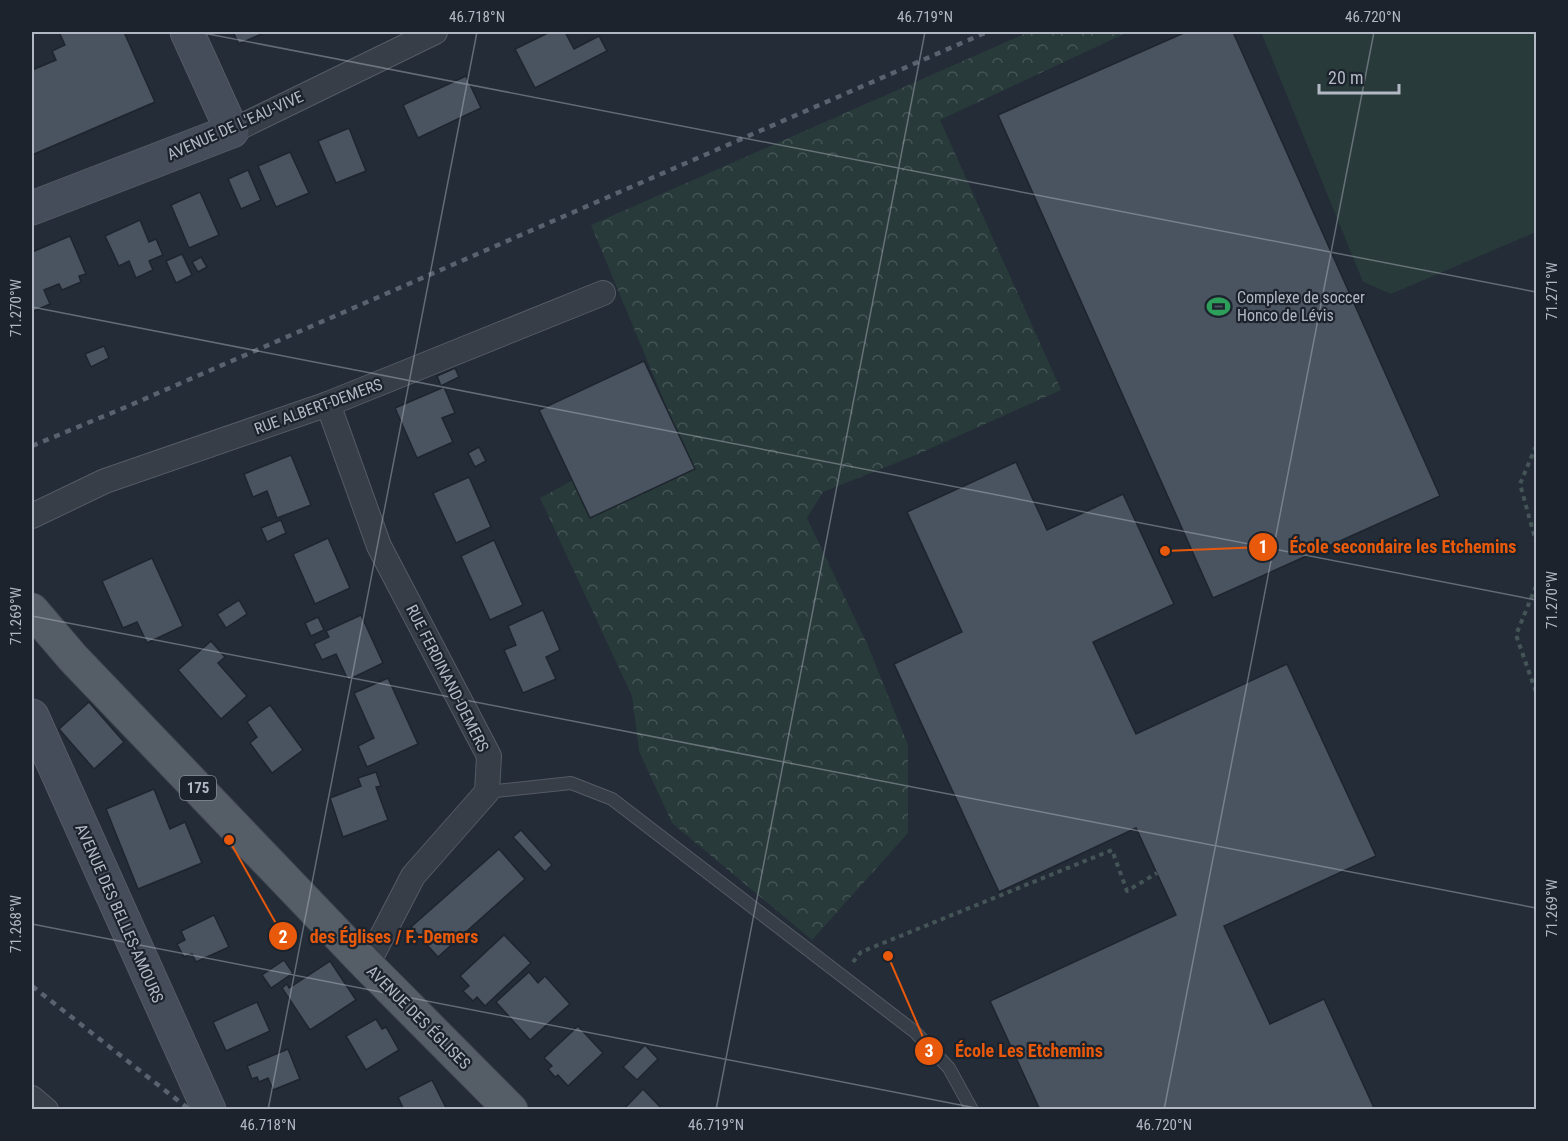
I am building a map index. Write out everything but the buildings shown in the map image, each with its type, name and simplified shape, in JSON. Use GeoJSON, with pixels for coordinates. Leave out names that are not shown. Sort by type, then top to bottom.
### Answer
{"type":"FeatureCollection","features":[{"type":"Feature","properties":{"kind":"main road","name":"AVENUE DES ÉGLISES"},"geometry":{"type":"LineString","coordinates":[[32,610],[73,658],[367,965],[511,1110]]}},
{"type":"Feature","properties":{"kind":"street"},"geometry":{"type":"LineString","coordinates":[[187,32],[232,130]]}},
{"type":"Feature","properties":{"kind":"street","name":"AVENUE DE L'EAU-VIVE"},"geometry":{"type":"LineString","coordinates":[[32,208],[232,130],[435,32]]}},
{"type":"Feature","properties":{"kind":"street","name":"RUE ALBERT-DEMERS"},"geometry":{"type":"LineString","coordinates":[[32,516],[105,481],[328,404],[603,293]]}},
{"type":"Feature","properties":{"kind":"street","name":"RUE FERDINAND-DEMERS"},"geometry":{"type":"LineString","coordinates":[[328,404],[380,546],[489,756],[487,792]]}},
{"type":"Feature","properties":{"kind":"street","name":"AVENUE DES BELLES-AMOURS"},"geometry":{"type":"LineString","coordinates":[[32,716],[209,1110]]}},
{"type":"Feature","properties":{"kind":"street"},"geometry":{"type":"LineString","coordinates":[[367,965],[413,876],[487,792]]}},
{"type":"Feature","properties":{"kind":"street"},"geometry":{"type":"LineString","coordinates":[[32,1098],[46,1110]]}},
{"type":"Feature","properties":{"kind":"lane"},"geometry":{"type":"LineString","coordinates":[[487,792],[571,783],[612,799],[915,1032],[949,1068],[972,1110]]}},
{"type":"Feature","properties":{"kind":"path"},"geometry":{"type":"LineString","coordinates":[[1536,446],[1520,484],[1536,542]]}},
{"type":"Feature","properties":{"kind":"path"},"geometry":{"type":"LineString","coordinates":[[1536,586],[1516,635],[1536,692]]}},
{"type":"Feature","properties":{"kind":"path"},"geometry":{"type":"LineString","coordinates":[[842,976],[861,952],[1112,850],[1127,891],[1157,873]]}},
{"type":"Feature","properties":{"kind":"green space"},"geometry":{"type":"Polygon","coordinates":[[[1029,32],[1128,32],[940,120],[1061,390],[916,455],[823,492],[807,518],[868,646],[908,745],[908,833],[812,940],[672,823],[639,751],[632,696],[540,498],[674,425],[591,225],[1029,32]]]}},
{"type":"Feature","properties":{"kind":"green space"},"geometry":{"type":"Polygon","coordinates":[[[1261,32],[1536,32],[1536,232],[1391,294],[1363,282],[1261,32]]]}},
{"type":"Feature","properties":{"kind":"railway"},"geometry":{"type":"LineString","coordinates":[[32,446],[987,32]]}},
{"type":"Feature","properties":{"kind":"railway"},"geometry":{"type":"LineString","coordinates":[[32,986],[190,1110]]}},
{"type":"Feature","properties":{"kind":"place","name":"Complexe de soccer Honco de Lévis"},"geometry":{"type":"Point","coordinates":[1219,306]}},
{"type":"Feature","properties":{"kind":"place","name":"École secondaire les Etchemins"},"geometry":{"type":"Point","coordinates":[1165,551]}},
{"type":"Feature","properties":{"kind":"place","name":"des Églises / F.-Demers"},"geometry":{"type":"Point","coordinates":[229,840]}},
{"type":"Feature","properties":{"kind":"place","name":"École Les Etchemins"},"geometry":{"type":"Point","coordinates":[888,956]}}]}
